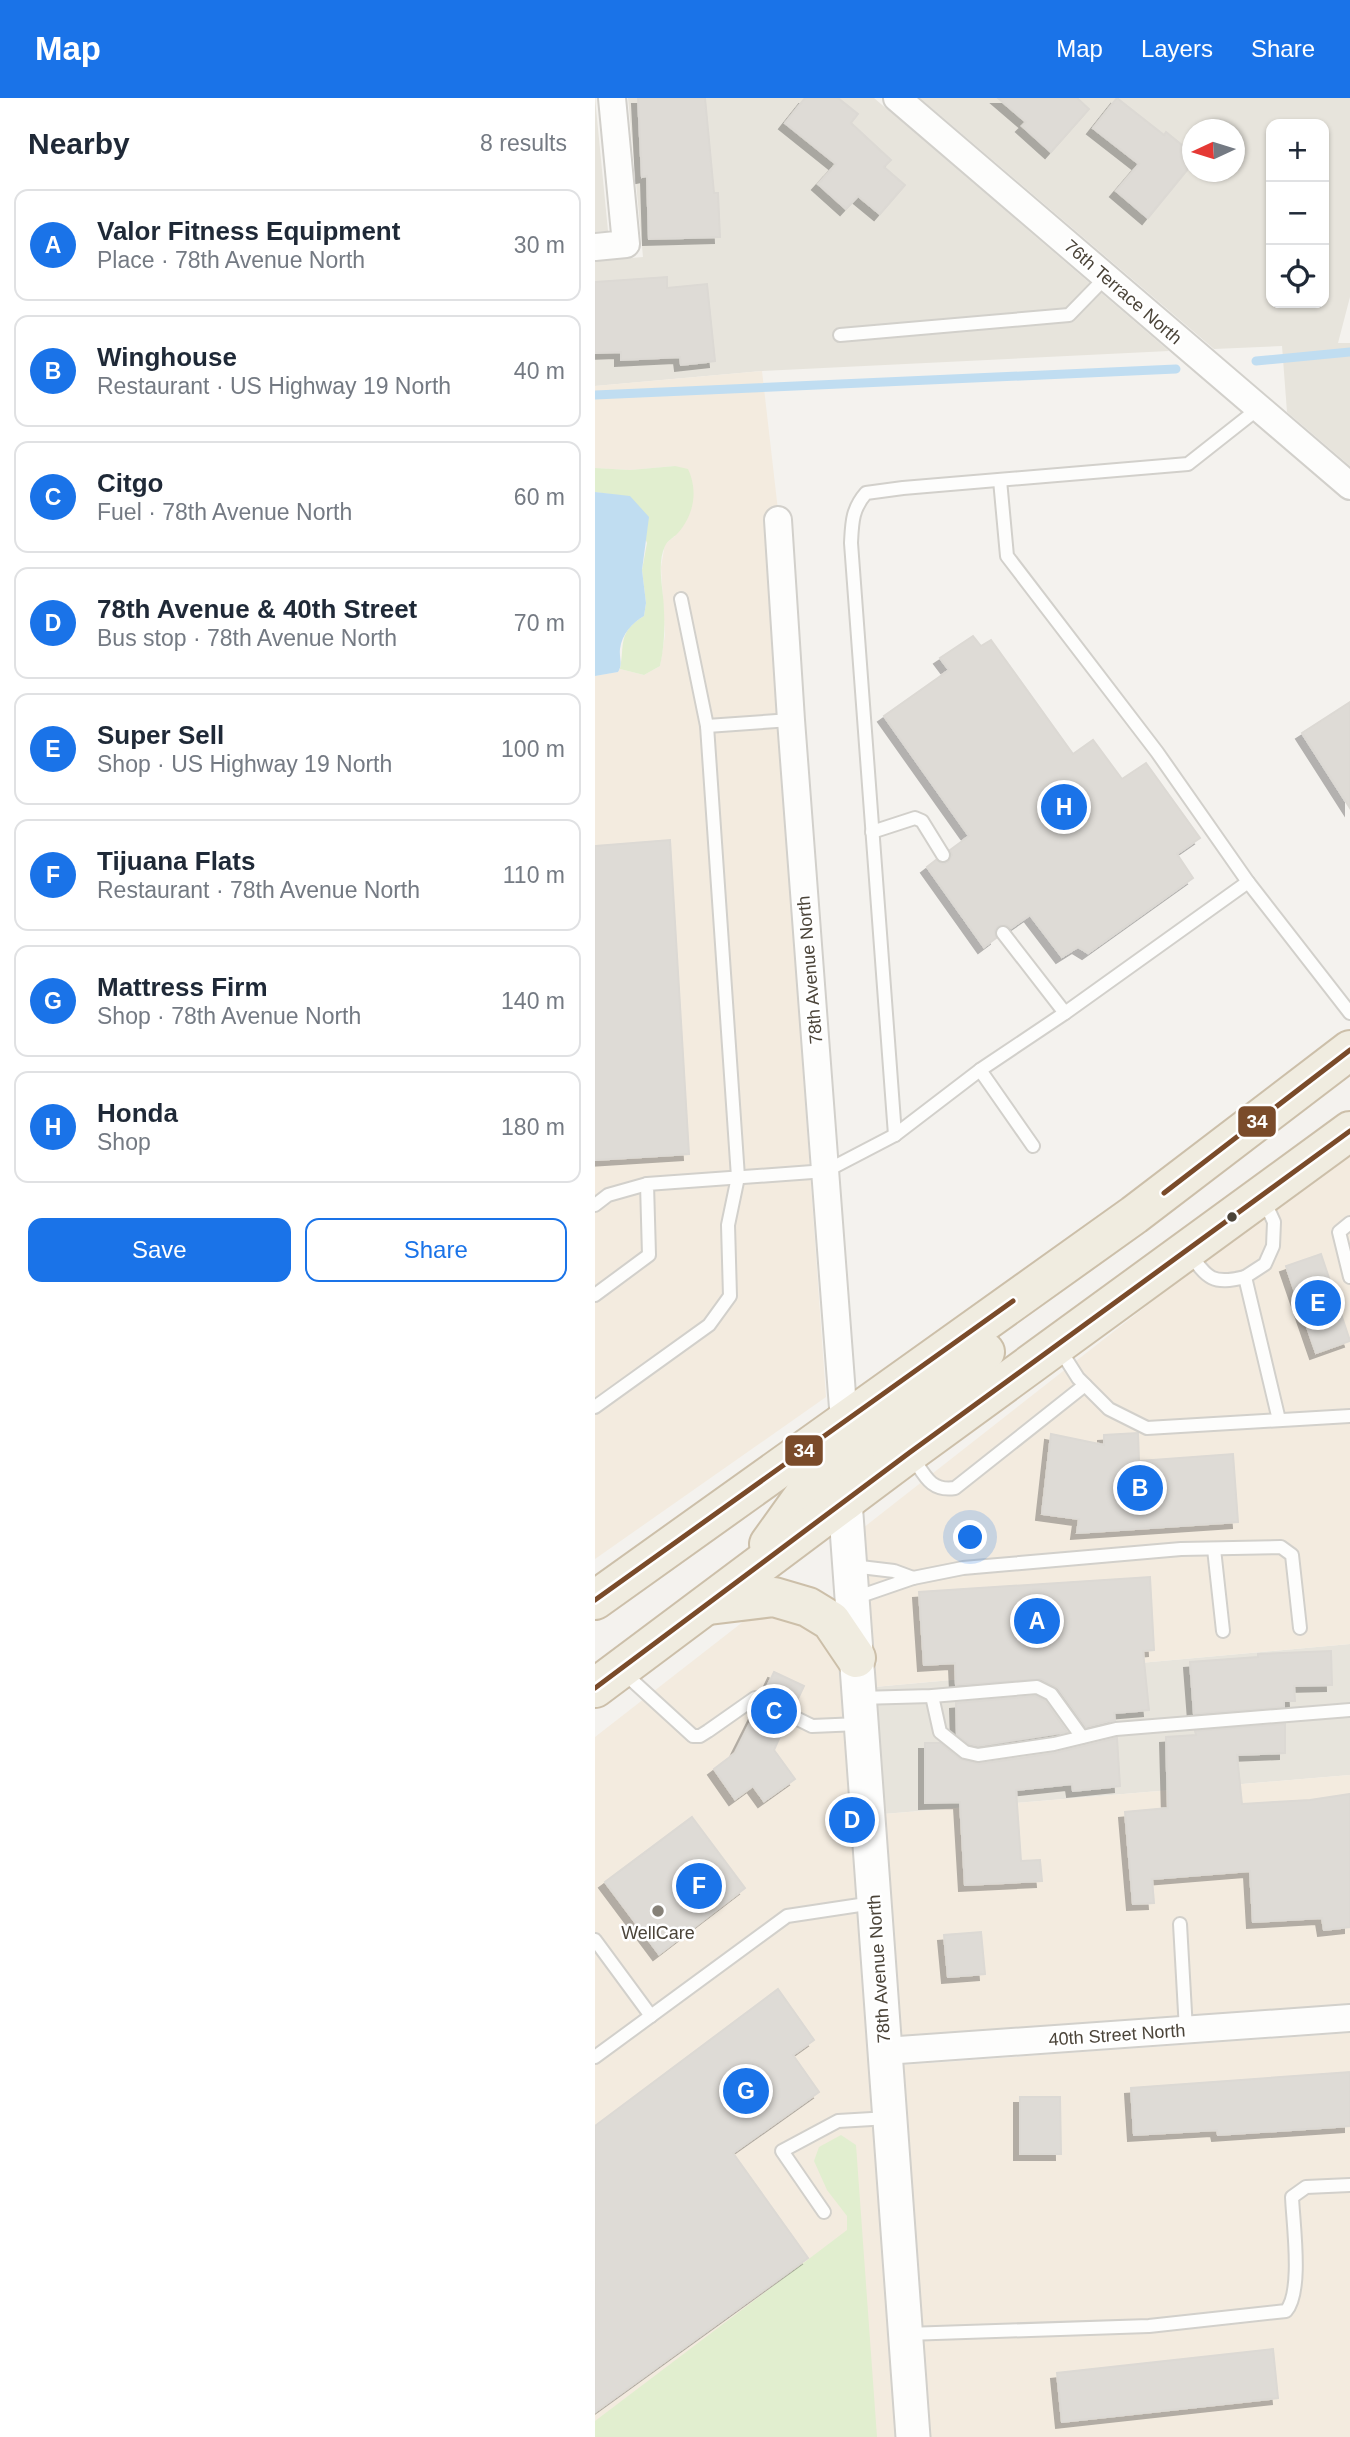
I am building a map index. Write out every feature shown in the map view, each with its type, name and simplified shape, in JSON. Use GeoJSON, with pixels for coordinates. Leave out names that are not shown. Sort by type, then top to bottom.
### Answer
{"type":"FeatureCollection","features":[{"type":"Feature","properties":{"kind":"highway"},"geometry":{"type":"LineString","coordinates":[[595,1600],[1134,1215],[1350,1050]]}},
{"type":"Feature","properties":{"kind":"highway"},"geometry":{"type":"LineString","coordinates":[[608,1679],[909,1453],[1350,1131]]}},
{"type":"Feature","properties":{"kind":"highway"},"geometry":{"type":"LineString","coordinates":[[845,1501],[866,1443],[1111,1254],[1134,1215]]}},
{"type":"Feature","properties":{"kind":"highway"},"geometry":{"type":"LineString","coordinates":[[748,1575],[822,1469],[844,1421]]}},
{"type":"Feature","properties":{"kind":"highway"},"geometry":{"type":"LineString","coordinates":[[707,1605],[774,1597],[809,1608],[831,1621],[856,1658]]}},
{"type":"Feature","properties":{"kind":"street"},"geometry":{"type":"LineString","coordinates":[[595,247],[626,244],[612,98]]}},
{"type":"Feature","properties":{"kind":"street","name":"76th Terrace North"},"geometry":{"type":"LineString","coordinates":[[897,98],[1350,486]]}},
{"type":"Feature","properties":{"kind":"street","name":"78th Avenue North"},"geometry":{"type":"LineString","coordinates":[[778,520],[790,720],[844,1421]]}},
{"type":"Feature","properties":{"kind":"street","name":"78th Avenue North"},"geometry":{"type":"LineString","coordinates":[[845,1501],[913,2437]]}},
{"type":"Feature","properties":{"kind":"street","name":"40th Street North"},"geometry":{"type":"LineString","coordinates":[[885,2051],[1350,2018]]}},
{"type":"Feature","properties":{"kind":"lane"},"geometry":{"type":"LineString","coordinates":[[840,335],[1069,315],[1106,277]]}},
{"type":"Feature","properties":{"kind":"lane"},"geometry":{"type":"LineString","coordinates":[[895,1135],[851,543],[852,516],[856,504],[866,493],[1188,464],[1259,408]]}},
{"type":"Feature","properties":{"kind":"lane"},"geometry":{"type":"LineString","coordinates":[[1000,480],[1007,556],[1157,752],[1248,882],[1350,1013]]}},
{"type":"Feature","properties":{"kind":"lane"},"geometry":{"type":"LineString","coordinates":[[595,1407],[709,1325],[730,1296],[728,1225],[738,1177],[707,726],[681,598]]}},
{"type":"Feature","properties":{"kind":"lane"},"geometry":{"type":"LineString","coordinates":[[707,726],[790,720]]}},
{"type":"Feature","properties":{"kind":"lane"},"geometry":{"type":"LineString","coordinates":[[872,832],[915,818],[922,821],[943,855]]}},
{"type":"Feature","properties":{"kind":"lane"},"geometry":{"type":"LineString","coordinates":[[595,1205],[608,1195],[647,1184],[826,1171],[895,1135],[980,1070],[1065,1013],[1248,882]]}},
{"type":"Feature","properties":{"kind":"lane"},"geometry":{"type":"LineString","coordinates":[[1003,933],[1065,1013]]}},
{"type":"Feature","properties":{"kind":"lane"},"geometry":{"type":"LineString","coordinates":[[980,1070],[1033,1146]]}},
{"type":"Feature","properties":{"kind":"lane"},"geometry":{"type":"LineString","coordinates":[[595,1295],[649,1255],[647,1184]]}},
{"type":"Feature","properties":{"kind":"lane"},"geometry":{"type":"LineString","coordinates":[[1188,1250],[1202,1271],[1214,1280],[1228,1281],[1245,1277],[1265,1264],[1273,1246],[1274,1222],[1262,1196]]}},
{"type":"Feature","properties":{"kind":"lane"},"geometry":{"type":"LineString","coordinates":[[1350,1223],[1339,1231],[1350,1277]]}},
{"type":"Feature","properties":{"kind":"lane"},"geometry":{"type":"LineString","coordinates":[[1245,1277],[1279,1420]]}},
{"type":"Feature","properties":{"kind":"lane"},"geometry":{"type":"LineString","coordinates":[[1058,1345],[1077,1378],[1109,1409],[1146,1428],[1350,1416]]}},
{"type":"Feature","properties":{"kind":"lane"},"geometry":{"type":"LineString","coordinates":[[909,1453],[933,1486],[943,1490],[955,1488],[1085,1385]]}},
{"type":"Feature","properties":{"kind":"lane"},"geometry":{"type":"LineString","coordinates":[[852,1599],[913,1578],[963,1568],[1181,1549],[1281,1547],[1292,1555],[1300,1628]]}},
{"type":"Feature","properties":{"kind":"lane"},"geometry":{"type":"LineString","coordinates":[[1214,1549],[1223,1630]]}},
{"type":"Feature","properties":{"kind":"lane"},"geometry":{"type":"LineString","coordinates":[[850,1565],[894,1571],[913,1578]]}},
{"type":"Feature","properties":{"kind":"lane"},"geometry":{"type":"LineString","coordinates":[[608,1679],[694,1736],[700,1736],[755,1698],[812,1726],[860,1711],[932,1696],[1037,1687],[1051,1694],[1082,1737]]}},
{"type":"Feature","properties":{"kind":"lane"},"geometry":{"type":"LineString","coordinates":[[932,1696],[940,1732],[965,1752],[978,1755],[1054,1744],[1116,1729],[1350,1710]]}},
{"type":"Feature","properties":{"kind":"lane"},"geometry":{"type":"LineString","coordinates":[[595,2057],[787,1916],[874,1903]]}},
{"type":"Feature","properties":{"kind":"lane"},"geometry":{"type":"LineString","coordinates":[[1180,1924],[1186,2030]]}},
{"type":"Feature","properties":{"kind":"lane"},"geometry":{"type":"LineString","coordinates":[[595,1940],[651,2016]]}},
{"type":"Feature","properties":{"kind":"lane"},"geometry":{"type":"LineString","coordinates":[[824,2212],[782,2151],[838,2121],[890,2118]]}},
{"type":"Feature","properties":{"kind":"lane"},"geometry":{"type":"LineString","coordinates":[[905,2334],[1149,2326],[1286,2311],[1292,2305],[1295,2287],[1292,2196],[1306,2187],[1350,2185]]}},
{"type":"Feature","properties":{"kind":"shaded area"},"geometry":{"type":"Polygon","coordinates":[[[595,98],[608,231],[595,232],[595,98]]]}},
{"type":"Feature","properties":{"kind":"shaded area"},"geometry":{"type":"Polygon","coordinates":[[[628,98],[874,98],[1169,351],[762,371],[595,386],[595,261],[643,257],[628,98]]]}},
{"type":"Feature","properties":{"kind":"shaded area"},"geometry":{"type":"Polygon","coordinates":[[[920,98],[1350,98],[1350,297],[1338,343],[1350,343],[1350,466],[1287,412],[1282,346],[1214,349],[920,98]]]}},
{"type":"Feature","properties":{"kind":"shaded area"},"geometry":{"type":"Polygon","coordinates":[[[762,371],[795,658],[774,660],[826,1397],[595,1559],[595,676],[618,672],[620,669],[644,675],[660,666],[665,635],[661,567],[665,544],[675,536],[675,466],[630,470],[595,468],[595,386],[762,371]]]}},
{"type":"Feature","properties":{"kind":"shaded area"},"geometry":{"type":"Polygon","coordinates":[[[1350,1151],[1350,1644],[874,1687],[873,1666],[878,1663],[872,1654],[863,1528],[1288,1195],[1350,1151]]]}},
{"type":"Feature","properties":{"kind":"shaded area"},"geometry":{"type":"Polygon","coordinates":[[[773,1611],[819,1631],[840,1663],[897,2437],[595,2437],[595,1737],[753,1614],[773,1611]]]}},
{"type":"Feature","properties":{"kind":"shaded area"},"geometry":{"type":"Polygon","coordinates":[[[1350,1644],[1350,1775],[884,1814],[874,1687],[1350,1644]]]}},
{"type":"Feature","properties":{"kind":"shaded area"},"geometry":{"type":"Polygon","coordinates":[[[1350,1775],[1350,2004],[900,2036],[884,1814],[1350,1775]]]}},
{"type":"Feature","properties":{"kind":"shaded area"},"geometry":{"type":"Polygon","coordinates":[[[1350,2033],[1350,2437],[929,2437],[902,2065],[1350,2033]]]}},
{"type":"Feature","properties":{"kind":"green space"},"geometry":{"type":"Polygon","coordinates":[[[675,466],[688,469],[693,486],[693,504],[683,527],[666,544],[662,553],[664,625],[660,666],[644,675],[620,669],[626,633],[644,616],[646,603],[642,570],[647,543],[630,497],[595,492],[595,468],[630,470],[675,466]]]}},
{"type":"Feature","properties":{"kind":"green space"},"geometry":{"type":"Polygon","coordinates":[[[841,2135],[856,2145],[877,2437],[595,2437],[595,2421],[847,2230],[847,2216],[827,2190],[814,2161],[819,2147],[841,2135]]]}},
{"type":"Feature","properties":{"kind":"water"},"geometry":{"type":"Polygon","coordinates":[[[595,492],[630,496],[649,517],[642,570],[646,603],[644,616],[623,638],[618,672],[595,676],[595,492]]]}},
{"type":"Feature","properties":{"kind":"building"},"geometry":{"type":"Polygon","coordinates":[[[638,98],[705,98],[714,193],[718,193],[720,237],[649,239],[647,176],[642,177],[638,98]]]}},
{"type":"Feature","properties":{"kind":"building"},"geometry":{"type":"Polygon","coordinates":[[[805,98],[838,98],[858,114],[851,123],[891,160],[884,167],[905,185],[880,214],[858,196],[846,209],[818,184],[836,164],[785,123],[805,98]]]}},
{"type":"Feature","properties":{"kind":"building"},"geometry":{"type":"Polygon","coordinates":[[[998,98],[1077,98],[1089,109],[1051,152],[1022,126],[1026,122],[998,98]]]}},
{"type":"Feature","properties":{"kind":"building"},"geometry":{"type":"Polygon","coordinates":[[[1117,98],[1164,135],[1166,132],[1182,145],[1182,176],[1148,218],[1116,191],[1139,164],[1093,128],[1117,98]]]}},
{"type":"Feature","properties":{"kind":"building"},"geometry":{"type":"Polygon","coordinates":[[[667,277],[667,288],[707,284],[715,361],[681,365],[680,357],[621,360],[621,352],[595,353],[595,282],[667,277]]]}},
{"type":"Feature","properties":{"kind":"building"},"geometry":{"type":"Polygon","coordinates":[[[973,636],[981,646],[991,640],[1073,754],[1093,740],[1122,779],[1146,763],[1200,838],[1177,854],[1193,878],[1088,953],[1078,947],[1062,957],[1030,915],[1011,928],[1006,925],[998,926],[995,930],[996,938],[984,947],[927,867],[936,860],[943,864],[948,862],[952,855],[950,850],[969,836],[884,716],[949,670],[940,658],[973,636]]]}},
{"type":"Feature","properties":{"kind":"building"},"geometry":{"type":"Polygon","coordinates":[[[1350,702],[1350,808],[1302,733],[1350,702]]]}},
{"type":"Feature","properties":{"kind":"building"},"geometry":{"type":"Polygon","coordinates":[[[670,840],[689,1154],[595,1160],[595,846],[670,840]]]}},
{"type":"Feature","properties":{"kind":"building"},"geometry":{"type":"Polygon","coordinates":[[[1321,1254],[1350,1341],[1316,1353],[1286,1266],[1321,1254]]]}},
{"type":"Feature","properties":{"kind":"building"},"geometry":{"type":"Polygon","coordinates":[[[1138,1433],[1139,1461],[1233,1454],[1238,1522],[1077,1533],[1079,1519],[1042,1514],[1051,1434],[1104,1445],[1104,1435],[1138,1433]]]}},
{"type":"Feature","properties":{"kind":"building"},"geometry":{"type":"Polygon","coordinates":[[[1150,1577],[1154,1650],[1143,1651],[1149,1710],[1114,1713],[1115,1720],[1086,1727],[1058,1688],[1041,1679],[956,1685],[955,1663],[924,1665],[919,1592],[1150,1577]]]}},
{"type":"Feature","properties":{"kind":"building"},"geometry":{"type":"Polygon","coordinates":[[[1331,1651],[1332,1685],[1294,1686],[1295,1701],[1284,1701],[1284,1707],[1194,1714],[1190,1662],[1258,1657],[1258,1654],[1331,1651]]]}},
{"type":"Feature","properties":{"kind":"building"},"geometry":{"type":"Polygon","coordinates":[[[774,1672],[804,1686],[794,1707],[764,1693],[774,1672]]]}},
{"type":"Feature","properties":{"kind":"building"},"geometry":{"type":"Polygon","coordinates":[[[1035,1696],[1045,1701],[1067,1732],[978,1746],[969,1744],[957,1735],[956,1703],[1035,1696]]]}},
{"type":"Feature","properties":{"kind":"building"},"geometry":{"type":"Polygon","coordinates":[[[757,1709],[786,1723],[774,1750],[795,1779],[764,1801],[753,1786],[735,1799],[714,1769],[735,1753],[757,1709]]]}},
{"type":"Feature","properties":{"kind":"building"},"geometry":{"type":"Polygon","coordinates":[[[1285,1724],[1285,1753],[1237,1755],[1242,1804],[1310,1800],[1350,1794],[1350,1927],[1324,1930],[1322,1918],[1253,1922],[1250,1871],[1152,1879],[1154,1903],[1133,1904],[1125,1812],[1168,1808],[1166,1737],[1196,1735],[1195,1731],[1285,1724]]]}},
{"type":"Feature","properties":{"kind":"building"},"geometry":{"type":"Polygon","coordinates":[[[1117,1738],[1120,1786],[1073,1791],[1072,1784],[1016,1790],[1021,1861],[1040,1860],[1042,1881],[965,1885],[960,1802],[925,1803],[925,1743],[940,1743],[960,1759],[979,1764],[1055,1753],[1117,1738]]]}},
{"type":"Feature","properties":{"kind":"building"},"geometry":{"type":"Polygon","coordinates":[[[692,1817],[745,1888],[659,1954],[605,1882],[692,1817]]]}},
{"type":"Feature","properties":{"kind":"building"},"geometry":{"type":"Polygon","coordinates":[[[981,1932],[985,1974],[948,1977],[944,1935],[981,1932]]]}},
{"type":"Feature","properties":{"kind":"building"},"geometry":{"type":"Polygon","coordinates":[[[778,1989],[814,2040],[793,2055],[819,2092],[733,2153],[808,2258],[595,2412],[595,2126],[778,1989]]]}},
{"type":"Feature","properties":{"kind":"building"},"geometry":{"type":"Polygon","coordinates":[[[1350,2072],[1350,2126],[1218,2135],[1217,2130],[1134,2135],[1131,2088],[1350,2072]]]}},
{"type":"Feature","properties":{"kind":"building"},"geometry":{"type":"Polygon","coordinates":[[[1020,2097],[1060,2097],[1061,2154],[1020,2154],[1020,2097]]]}},
{"type":"Feature","properties":{"kind":"building"},"geometry":{"type":"Polygon","coordinates":[[[1273,2349],[1278,2398],[1062,2422],[1057,2373],[1273,2349]]]}},
{"type":"Feature","properties":{"kind":"waterway"},"geometry":{"type":"LineString","coordinates":[[1256,361],[1350,352]]}},
{"type":"Feature","properties":{"kind":"waterway"},"geometry":{"type":"LineString","coordinates":[[595,395],[1176,369]]}},
{"type":"Feature","properties":{"kind":"transit line","name":"34"},"geometry":{"type":"LineString","coordinates":[[1164,1193],[1350,1050]]}},
{"type":"Feature","properties":{"kind":"transit line","name":"34"},"geometry":{"type":"LineString","coordinates":[[595,1688],[909,1453],[1350,1131]]}},
{"type":"Feature","properties":{"kind":"transit line","name":"34"},"geometry":{"type":"LineString","coordinates":[[595,1600],[1013,1301]]}},
{"type":"Feature","properties":{"kind":"place","name":"Honda"},"geometry":{"type":"Point","coordinates":[1064,807]}},
{"type":"Feature","properties":{"kind":"place","name":"Super Sell"},"geometry":{"type":"Point","coordinates":[1318,1303]}},
{"type":"Feature","properties":{"kind":"place","name":"Winghouse"},"geometry":{"type":"Point","coordinates":[1140,1488]}},
{"type":"Feature","properties":{"kind":"place","name":"Valor Fitness Equipment"},"geometry":{"type":"Point","coordinates":[1037,1621]}},
{"type":"Feature","properties":{"kind":"place","name":"Citgo"},"geometry":{"type":"Point","coordinates":[774,1711]}},
{"type":"Feature","properties":{"kind":"place","name":"78th Avenue & 40th Street"},"geometry":{"type":"Point","coordinates":[852,1820]}},
{"type":"Feature","properties":{"kind":"place","name":"Tijuana Flats"},"geometry":{"type":"Point","coordinates":[699,1886]}},
{"type":"Feature","properties":{"kind":"place","name":"WellCare"},"geometry":{"type":"Point","coordinates":[658,1911]}},
{"type":"Feature","properties":{"kind":"place","name":"Mattress Firm"},"geometry":{"type":"Point","coordinates":[746,2091]}}]}
